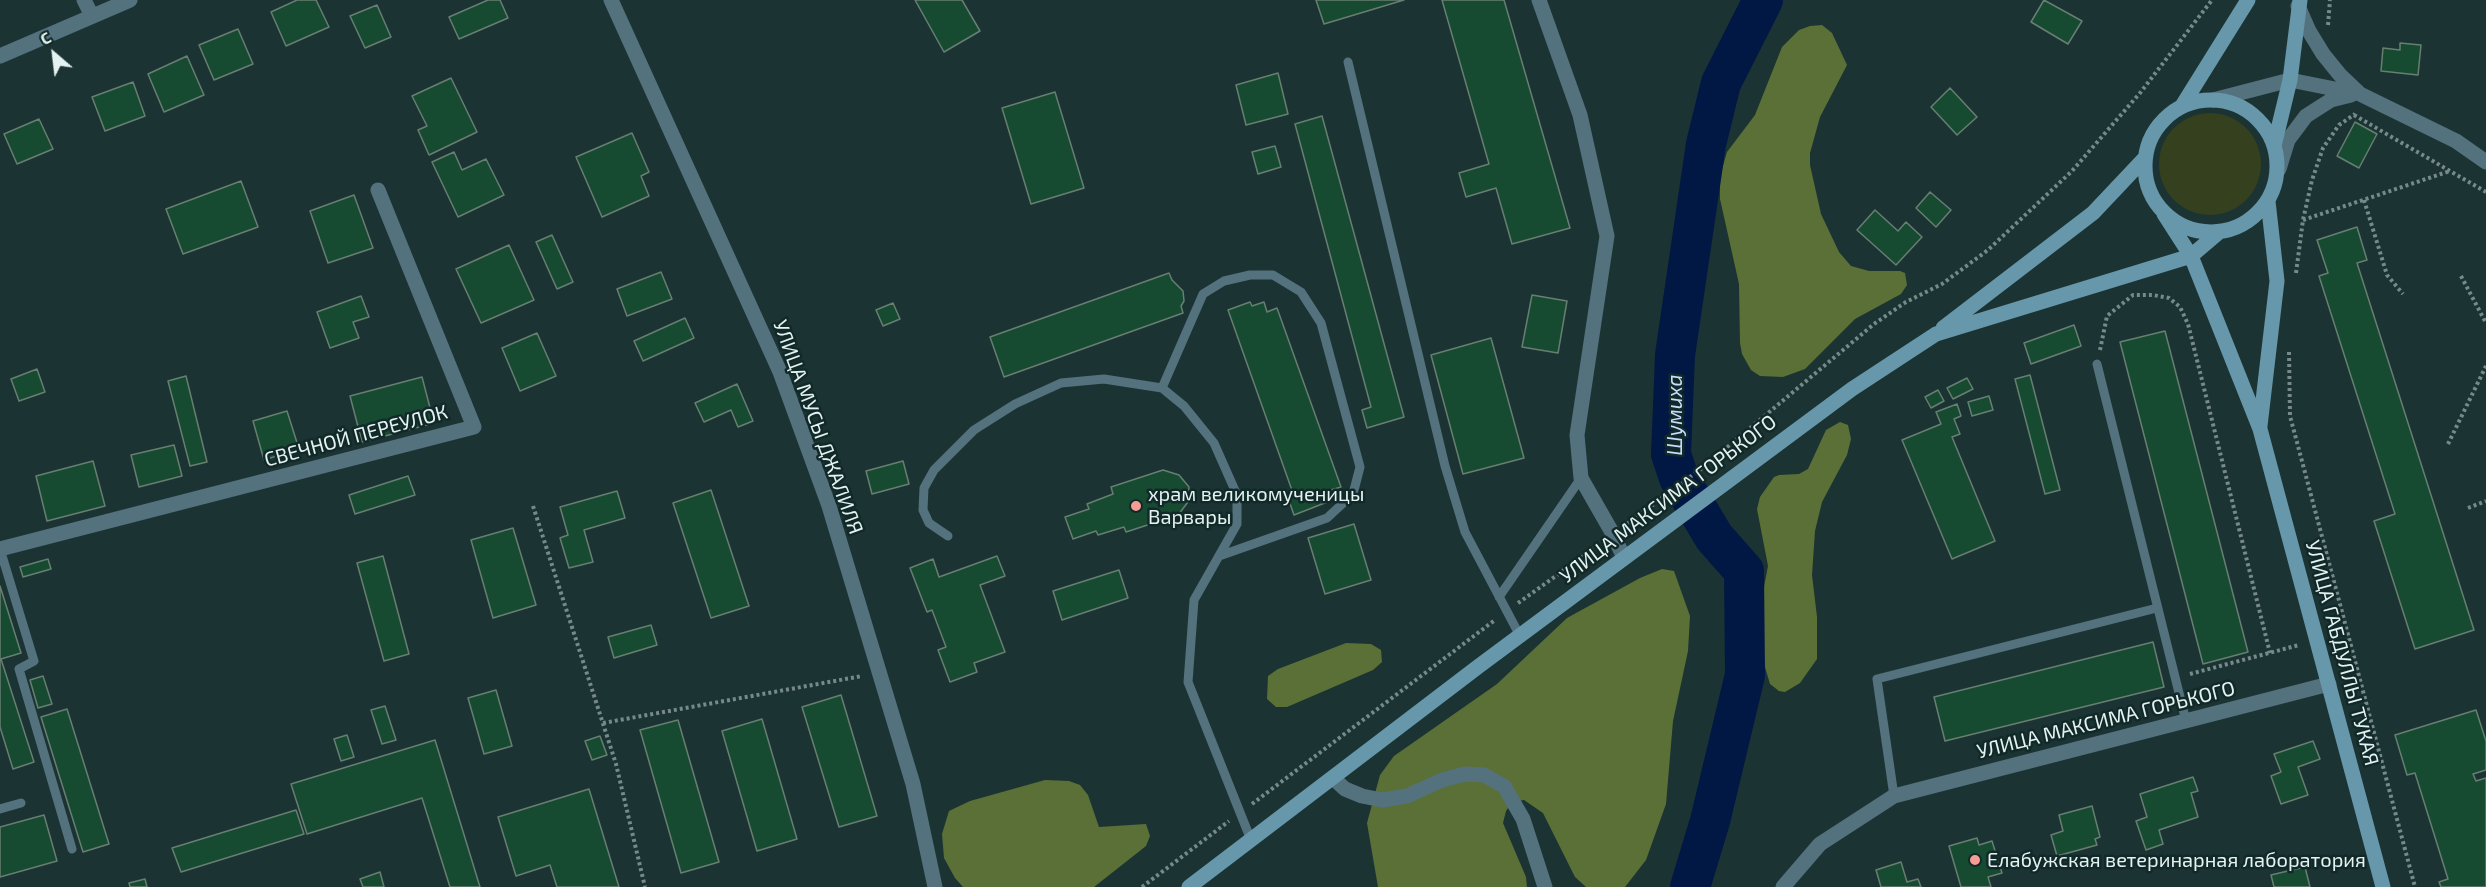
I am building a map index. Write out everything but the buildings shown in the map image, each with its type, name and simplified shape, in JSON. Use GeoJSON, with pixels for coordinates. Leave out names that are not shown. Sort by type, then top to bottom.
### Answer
{"type":"FeatureCollection","features":[{"type":"Feature","properties":{"kind":"main road","name":"УЛИЦА МАКСИМА ГОРЬКОГО"},"geometry":{"type":"LineString","coordinates":[[2182,106],[2248,0]]}},
{"type":"Feature","properties":{"kind":"main road","name":"УЛИЦА МАКСИМА ГОРЬКОГО"},"geometry":{"type":"LineString","coordinates":[[2274,146],[2290,80],[2299,3]]}},
{"type":"Feature","properties":{"kind":"main road","name":"УЛИЦА МАКСИМА ГОРЬКОГО"},"geometry":{"type":"LineString","coordinates":[[2213,100],[2233,104],[2251,113],[2265,128],[2274,146],[2279,169],[2268,201],[2255,216],[2238,227],[2218,233],[2189,229],[2164,214],[2154,202],[2144,174],[2144,159],[2151,137],[2164,119],[2182,106],[2198,101],[2213,100]]}},
{"type":"Feature","properties":{"kind":"main road"},"geometry":{"type":"LineString","coordinates":[[1936,334],[2093,213],[2144,159]]}},
{"type":"Feature","properties":{"kind":"main road","name":"УЛИЦА ГАБДУЛЛЫ ТУКАЯ"},"geometry":{"type":"LineString","coordinates":[[2260,429],[2277,281],[2268,201]]}},
{"type":"Feature","properties":{"kind":"main road","name":"УЛИЦА ГАБДУЛЛЫ ТУКАЯ"},"geometry":{"type":"LineString","coordinates":[[2164,214],[2190,256],[2260,429],[2384,887]]}},
{"type":"Feature","properties":{"kind":"main road","name":"УЛИЦА МАКСИМА ГОРЬКОГО"},"geometry":{"type":"LineString","coordinates":[[1189,887],[1852,388],[1936,334],[2190,256],[2218,233]]}},
{"type":"Feature","properties":{"kind":"street"},"geometry":{"type":"LineString","coordinates":[[84,0],[92,16]]}},
{"type":"Feature","properties":{"kind":"street"},"geometry":{"type":"LineString","coordinates":[[0,56],[130,0]]}},
{"type":"Feature","properties":{"kind":"street","name":"УЛИЦА МУСЫ ДЖАЛИЛЯ"},"geometry":{"type":"LineString","coordinates":[[611,0],[780,372],[829,506],[913,784],[935,887]]}},
{"type":"Feature","properties":{"kind":"street"},"geometry":{"type":"LineString","coordinates":[[1539,0],[1580,116],[1607,236],[1577,435],[1581,478],[1624,558]]}},
{"type":"Feature","properties":{"kind":"street"},"geometry":{"type":"LineString","coordinates":[[2299,3],[2308,31],[2323,54],[2340,75],[2364,96]]}},
{"type":"Feature","properties":{"kind":"street"},"geometry":{"type":"LineString","coordinates":[[2213,100],[2290,80],[2364,96],[2456,141],[2486,162]]}},
{"type":"Feature","properties":{"kind":"street"},"geometry":{"type":"LineString","coordinates":[[2279,169],[2288,140],[2306,116],[2331,100],[2364,96]]}},
{"type":"Feature","properties":{"kind":"street","name":"СВЕЧНОЙ ПЕРЕУЛОК"},"geometry":{"type":"LineString","coordinates":[[0,549],[474,427],[378,190]]}},
{"type":"Feature","properties":{"kind":"street","name":"УЛИЦА МАКСИМА ГОРЬКОГО"},"geometry":{"type":"LineString","coordinates":[[1783,887],[1821,844],[1894,796],[2329,684]]}},
{"type":"Feature","properties":{"kind":"street"},"geometry":{"type":"LineString","coordinates":[[1333,778],[1354,793],[1382,800],[1407,796],[1442,780],[1465,774],[1484,776],[1504,786],[1523,819],[1545,887]]}},
{"type":"Feature","properties":{"kind":"lane"},"geometry":{"type":"LineString","coordinates":[[1348,62],[1445,466],[1465,532],[1520,636]]}},
{"type":"Feature","properties":{"kind":"lane"},"geometry":{"type":"LineString","coordinates":[[1162,388],[1203,294],[1224,281],[1250,275],[1273,275],[1301,292],[1321,323],[1360,467],[1353,494],[1327,518],[1222,555]]}},
{"type":"Feature","properties":{"kind":"lane"},"geometry":{"type":"LineString","coordinates":[[2097,364],[2186,721]]}},
{"type":"Feature","properties":{"kind":"lane"},"geometry":{"type":"LineString","coordinates":[[948,536],[929,523],[923,510],[924,488],[934,470],[974,430],[1015,404],[1061,383],[1104,379],[1162,388],[1184,406],[1214,443],[1237,495],[1237,524],[1222,555],[1194,600],[1188,682],[1251,840]]}},
{"type":"Feature","properties":{"kind":"lane"},"geometry":{"type":"LineString","coordinates":[[1499,597],[1581,478]]}},
{"type":"Feature","properties":{"kind":"lane"},"geometry":{"type":"LineString","coordinates":[[0,549],[34,661],[19,669],[72,849]]}},
{"type":"Feature","properties":{"kind":"lane"},"geometry":{"type":"LineString","coordinates":[[1894,796],[1877,679],[2157,608]]}},
{"type":"Feature","properties":{"kind":"lane"},"geometry":{"type":"LineString","coordinates":[[0,809],[21,803]]}},
{"type":"Feature","properties":{"kind":"path"},"geometry":{"type":"LineString","coordinates":[[1142,887],[1507,611],[1705,466],[1874,324],[1906,302],[1942,284],[1988,250],[2072,171],[2140,93],[2212,0]]}},
{"type":"Feature","properties":{"kind":"path"},"geometry":{"type":"LineString","coordinates":[[2328,30],[2330,0]]}},
{"type":"Feature","properties":{"kind":"path"},"geometry":{"type":"LineString","coordinates":[[2296,276],[2302,220],[2323,148],[2339,125],[2354,115],[2364,96]]}},
{"type":"Feature","properties":{"kind":"path"},"geometry":{"type":"LineString","coordinates":[[2354,115],[2486,192]]}},
{"type":"Feature","properties":{"kind":"path"},"geometry":{"type":"LineString","coordinates":[[2302,220],[2450,171]]}},
{"type":"Feature","properties":{"kind":"path"},"geometry":{"type":"LineString","coordinates":[[2364,200],[2387,275],[2403,294]]}},
{"type":"Feature","properties":{"kind":"path"},"geometry":{"type":"LineString","coordinates":[[2461,276],[2486,323]]}},
{"type":"Feature","properties":{"kind":"path"},"geometry":{"type":"LineString","coordinates":[[2097,364],[2107,316],[2133,295]]}},
{"type":"Feature","properties":{"kind":"path"},"geometry":{"type":"LineString","coordinates":[[2122,298],[2133,295],[2169,298],[2180,307],[2188,324],[2270,653]]}},
{"type":"Feature","properties":{"kind":"path"},"geometry":{"type":"LineString","coordinates":[[2289,345],[2290,416],[2415,887]]}},
{"type":"Feature","properties":{"kind":"path"},"geometry":{"type":"LineString","coordinates":[[2448,444],[2486,366]]}},
{"type":"Feature","properties":{"kind":"path"},"geometry":{"type":"LineString","coordinates":[[2468,508],[2486,501]]}},
{"type":"Feature","properties":{"kind":"path"},"geometry":{"type":"LineString","coordinates":[[533,506],[616,764],[645,887]]}},
{"type":"Feature","properties":{"kind":"path"},"geometry":{"type":"LineString","coordinates":[[2175,678],[2317,641]]}},
{"type":"Feature","properties":{"kind":"path"},"geometry":{"type":"LineString","coordinates":[[603,723],[879,672]]}},
{"type":"Feature","properties":{"kind":"green space"},"geometry":{"type":"Polygon","coordinates":[[[1822,25],[1832,33],[1847,65],[1820,117],[1810,153],[1810,165],[1821,214],[1839,252],[1851,266],[1869,271],[1900,271],[1905,273],[1907,285],[1901,294],[1855,319],[1805,369],[1783,377],[1760,376],[1751,370],[1742,354],[1739,284],[1720,199],[1720,176],[1727,152],[1755,115],[1782,47],[1799,30],[1822,25]]]}},
{"type":"Feature","properties":{"kind":"green space"},"geometry":{"type":"Polygon","coordinates":[[[2210,113],[2229,117],[2246,128],[2257,145],[2261,164],[2257,183],[2246,200],[2229,211],[2210,215],[2191,211],[2174,200],[2163,183],[2159,164],[2163,145],[2174,128],[2191,117],[2210,113]]]}},
{"type":"Feature","properties":{"kind":"green space"},"geometry":{"type":"Polygon","coordinates":[[[1840,422],[1848,425],[1851,439],[1847,455],[1822,502],[1815,531],[1812,575],[1817,617],[1817,659],[1800,683],[1785,692],[1779,691],[1770,684],[1765,667],[1760,608],[1768,566],[1757,509],[1760,497],[1774,477],[1799,474],[1808,469],[1826,430],[1840,422]]]}},
{"type":"Feature","properties":{"kind":"green space"},"geometry":{"type":"Polygon","coordinates":[[[1662,569],[1674,571],[1690,616],[1688,651],[1673,721],[1666,804],[1646,860],[1625,887],[1586,887],[1575,877],[1543,813],[1524,800],[1512,802],[1506,811],[1503,823],[1526,877],[1527,887],[1378,887],[1367,823],[1380,775],[1394,756],[1497,684],[1567,618],[1640,578],[1662,569]]]}},
{"type":"Feature","properties":{"kind":"green space"},"geometry":{"type":"Polygon","coordinates":[[[1346,643],[1371,644],[1381,650],[1382,662],[1373,670],[1287,707],[1276,707],[1267,699],[1268,676],[1278,669],[1346,643]]]}},
{"type":"Feature","properties":{"kind":"green space"},"geometry":{"type":"Polygon","coordinates":[[[1045,780],[1069,781],[1080,785],[1088,795],[1099,827],[1146,824],[1150,836],[1146,846],[1094,887],[963,887],[944,858],[942,834],[949,811],[970,801],[1045,780]]]}},
{"type":"Feature","properties":{"kind":"waterway","name":"Шумиха"},"geometry":{"type":"LineString","coordinates":[[1690,887],[1710,821],[1745,675],[1744,571],[1714,537],[1679,478],[1671,454],[1675,355],[1706,144],[1721,83],[1763,0]]}},
{"type":"Feature","properties":{"kind":"place","name":"храм великомученицы Варвары"},"geometry":{"type":"Point","coordinates":[1136,506]}},
{"type":"Feature","properties":{"kind":"place","name":"Елабужская ветеринарная лаборатория"},"geometry":{"type":"Point","coordinates":[1975,860]}}]}
